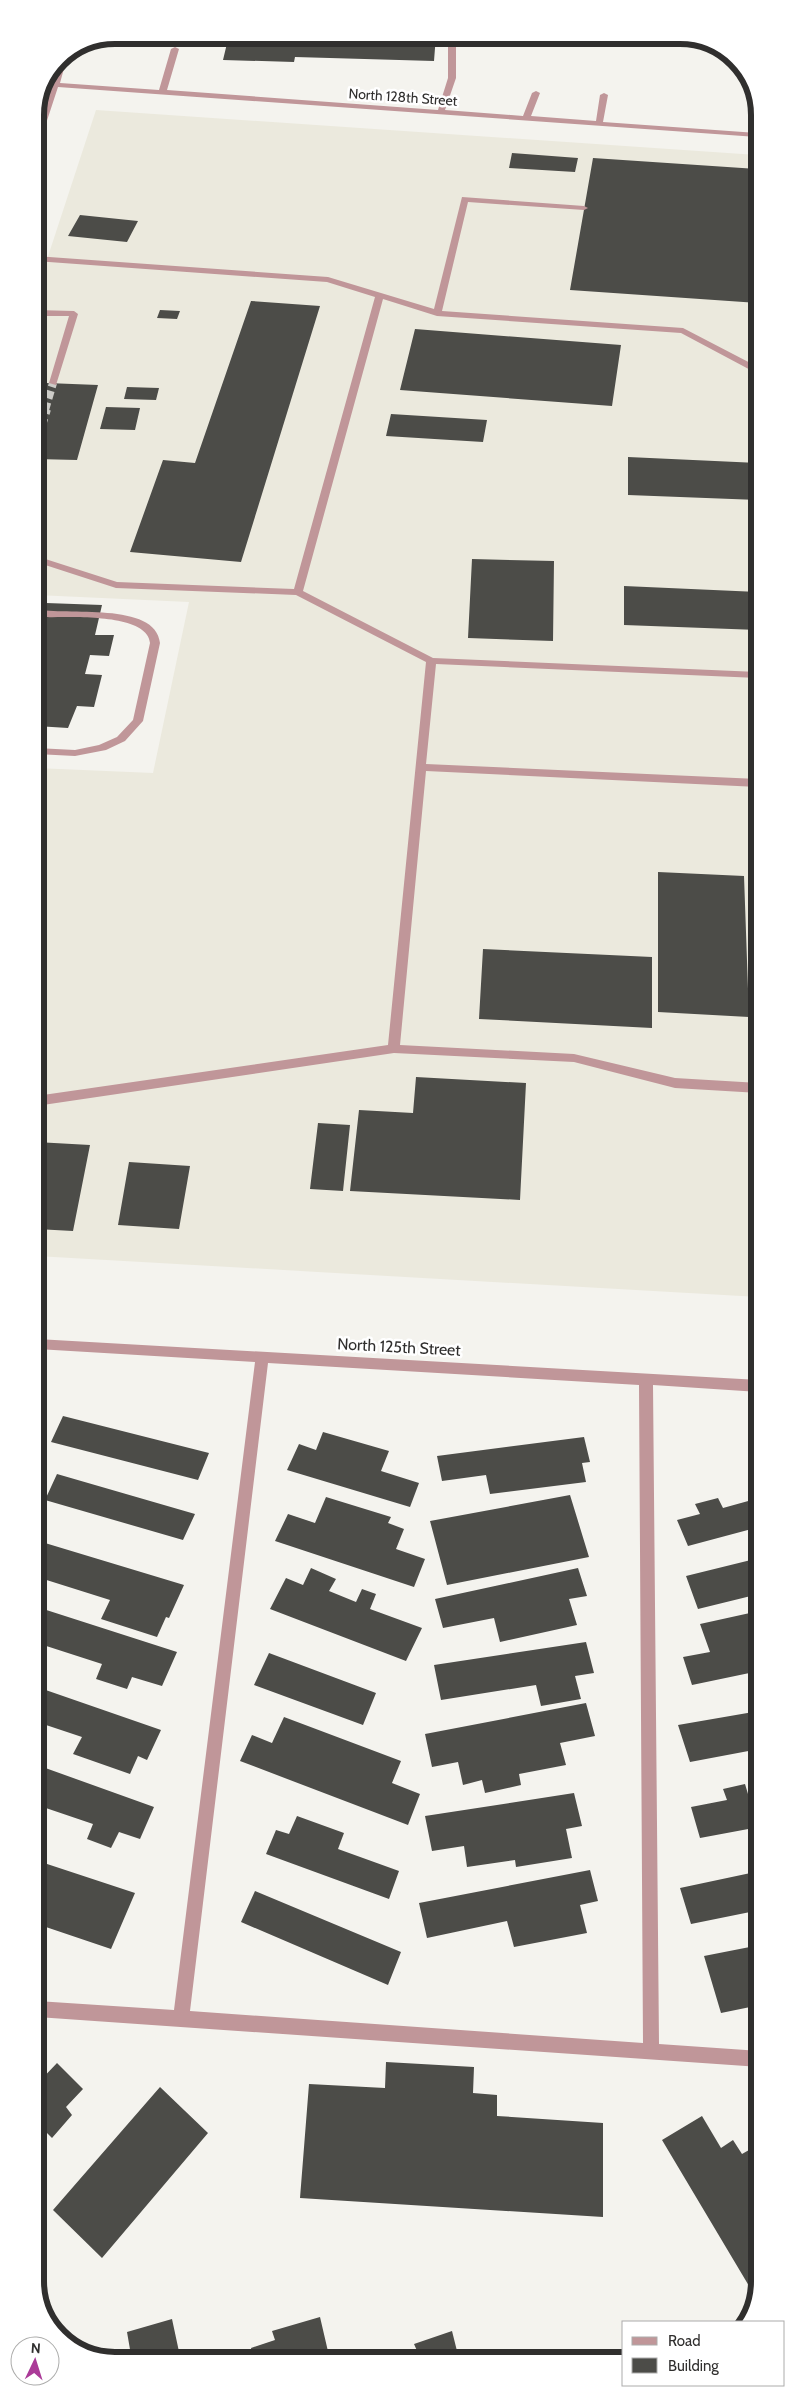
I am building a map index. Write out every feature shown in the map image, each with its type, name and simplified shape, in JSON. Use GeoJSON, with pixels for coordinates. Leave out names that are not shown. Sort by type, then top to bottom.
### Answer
{"type":"FeatureCollection","features":[{"type":"Feature","properties":{"kind":"street"},"geometry":{"type":"LineString","coordinates":[[441,112],[452,78],[452,44]]}},
{"type":"Feature","properties":{"kind":"street"},"geometry":{"type":"LineString","coordinates":[[162,93],[175,49]]}},
{"type":"Feature","properties":{"kind":"street"},"geometry":{"type":"LineString","coordinates":[[44,119],[61,68]]}},
{"type":"Feature","properties":{"kind":"street","name":"North 128th Street"},"geometry":{"type":"LineString","coordinates":[[51,84],[751,135]]}},
{"type":"Feature","properties":{"kind":"street"},"geometry":{"type":"LineString","coordinates":[[526,119],[536,93]]}},
{"type":"Feature","properties":{"kind":"street"},"geometry":{"type":"LineString","coordinates":[[599,124],[604,95]]}},
{"type":"Feature","properties":{"kind":"street"},"geometry":{"type":"LineString","coordinates":[[437,312],[465,199],[584,208]]}},
{"type":"Feature","properties":{"kind":"street"},"geometry":{"type":"LineString","coordinates":[[44,259],[328,280],[437,312],[683,331],[751,367]]}},
{"type":"Feature","properties":{"kind":"street"},"geometry":{"type":"LineString","coordinates":[[298,592],[380,295]]}},
{"type":"Feature","properties":{"kind":"street"},"geometry":{"type":"LineString","coordinates":[[44,313],[74,314],[53,383]]}},
{"type":"Feature","properties":{"kind":"street"},"geometry":{"type":"LineString","coordinates":[[44,562],[116,585],[298,592],[431,661],[751,675]]}},
{"type":"Feature","properties":{"kind":"street"},"geometry":{"type":"LineString","coordinates":[[44,614],[120,618],[140,622],[152,632],[156,643],[138,721],[121,739],[102,748],[75,753],[44,751]]}},
{"type":"Feature","properties":{"kind":"street"},"geometry":{"type":"LineString","coordinates":[[394,1049],[431,661]]}},
{"type":"Feature","properties":{"kind":"street"},"geometry":{"type":"LineString","coordinates":[[421,767],[751,783]]}},
{"type":"Feature","properties":{"kind":"street"},"geometry":{"type":"LineString","coordinates":[[44,1100],[394,1049],[574,1058],[674,1083],[751,1088]]}},
{"type":"Feature","properties":{"kind":"street","name":"North 125th Street"},"geometry":{"type":"LineString","coordinates":[[44,1344],[751,1386]]}},
{"type":"Feature","properties":{"kind":"street"},"geometry":{"type":"LineString","coordinates":[[181,2020],[262,1357]]}},
{"type":"Feature","properties":{"kind":"street"},"geometry":{"type":"LineString","coordinates":[[646,1379],[651,2052]]}},
{"type":"Feature","properties":{"kind":"street"},"geometry":{"type":"LineString","coordinates":[[44,2010],[751,2058]]}},
{"type":"Feature","properties":{"kind":"shaded area"},"geometry":{"type":"Polygon","coordinates":[[[96,110],[751,155],[751,1297],[44,1256],[44,768],[153,773],[189,602],[44,595],[44,269],[96,110]]]}},
{"type":"Feature","properties":{"kind":"building"},"geometry":{"type":"Polygon","coordinates":[[[227,44],[435,44],[434,61],[295,57],[294,62],[223,60],[227,44]]]}},
{"type":"Feature","properties":{"kind":"building"},"geometry":{"type":"Polygon","coordinates":[[[512,153],[578,158],[575,172],[509,168],[512,153]]]}},
{"type":"Feature","properties":{"kind":"building"},"geometry":{"type":"Polygon","coordinates":[[[593,158],[751,169],[751,303],[570,290],[593,158]]]}},
{"type":"Feature","properties":{"kind":"building"},"geometry":{"type":"Polygon","coordinates":[[[80,215],[138,221],[127,242],[68,236],[80,215]]]}},
{"type":"Feature","properties":{"kind":"building"},"geometry":{"type":"Polygon","coordinates":[[[251,301],[320,306],[241,562],[130,552],[163,460],[195,463],[251,301]]]}},
{"type":"Feature","properties":{"kind":"building"},"geometry":{"type":"Polygon","coordinates":[[[160,310],[180,311],[177,319],[157,318],[160,310]]]}},
{"type":"Feature","properties":{"kind":"building"},"geometry":{"type":"Polygon","coordinates":[[[415,329],[621,345],[612,406],[400,390],[415,329]]]}},
{"type":"Feature","properties":{"kind":"building"},"geometry":{"type":"Polygon","coordinates":[[[47,383],[98,385],[77,460],[44,459],[44,393],[47,383]]]}},
{"type":"Feature","properties":{"kind":"building"},"geometry":{"type":"Polygon","coordinates":[[[127,387],[159,388],[156,400],[124,399],[127,387]]]}},
{"type":"Feature","properties":{"kind":"building"},"geometry":{"type":"Polygon","coordinates":[[[106,407],[140,408],[135,430],[100,429],[106,407]]]}},
{"type":"Feature","properties":{"kind":"building"},"geometry":{"type":"Polygon","coordinates":[[[391,414],[487,420],[483,442],[386,436],[391,414]]]}},
{"type":"Feature","properties":{"kind":"building"},"geometry":{"type":"Polygon","coordinates":[[[628,457],[751,463],[751,500],[628,495],[628,457]]]}},
{"type":"Feature","properties":{"kind":"building"},"geometry":{"type":"Polygon","coordinates":[[[472,559],[554,561],[553,641],[468,638],[472,559]]]}},
{"type":"Feature","properties":{"kind":"building"},"geometry":{"type":"Polygon","coordinates":[[[624,586],[751,592],[751,630],[624,625],[624,586]]]}},
{"type":"Feature","properties":{"kind":"building"},"geometry":{"type":"Polygon","coordinates":[[[46,603],[102,605],[95,635],[114,635],[109,656],[90,655],[85,674],[102,675],[94,707],[77,706],[68,728],[44,726],[44,610],[46,603]]]}},
{"type":"Feature","properties":{"kind":"building"},"geometry":{"type":"Polygon","coordinates":[[[658,872],[744,876],[749,1017],[658,1012],[658,872]]]}},
{"type":"Feature","properties":{"kind":"building"},"geometry":{"type":"Polygon","coordinates":[[[483,949],[652,957],[652,1028],[479,1019],[483,949]]]}},
{"type":"Feature","properties":{"kind":"building"},"geometry":{"type":"Polygon","coordinates":[[[416,1077],[526,1083],[520,1200],[350,1191],[359,1110],[413,1113],[416,1077]]]}},
{"type":"Feature","properties":{"kind":"building"},"geometry":{"type":"Polygon","coordinates":[[[318,1123],[350,1125],[343,1191],[310,1189],[318,1123]]]}},
{"type":"Feature","properties":{"kind":"building"},"geometry":{"type":"Polygon","coordinates":[[[44,1142],[90,1145],[73,1231],[44,1229],[44,1142]]]}},
{"type":"Feature","properties":{"kind":"building"},"geometry":{"type":"Polygon","coordinates":[[[129,1162],[190,1166],[179,1229],[118,1225],[129,1162]]]}},
{"type":"Feature","properties":{"kind":"building"},"geometry":{"type":"Polygon","coordinates":[[[63,1416],[209,1453],[198,1480],[51,1442],[63,1416]]]}},
{"type":"Feature","properties":{"kind":"building"},"geometry":{"type":"Polygon","coordinates":[[[323,1432],[389,1451],[381,1471],[419,1483],[410,1507],[287,1470],[299,1444],[316,1450],[323,1432]]]}},
{"type":"Feature","properties":{"kind":"building"},"geometry":{"type":"Polygon","coordinates":[[[584,1437],[590,1462],[582,1463],[586,1482],[490,1494],[486,1475],[442,1481],[437,1456],[584,1437]]]}},
{"type":"Feature","properties":{"kind":"building"},"geometry":{"type":"Polygon","coordinates":[[[57,1474],[195,1514],[183,1540],[45,1500],[57,1474]]]}},
{"type":"Feature","properties":{"kind":"building"},"geometry":{"type":"Polygon","coordinates":[[[570,1495],[589,1557],[447,1585],[430,1521],[570,1495]]]}},
{"type":"Feature","properties":{"kind":"building"},"geometry":{"type":"Polygon","coordinates":[[[326,1497],[391,1517],[388,1523],[404,1529],[396,1549],[425,1559],[414,1587],[275,1541],[288,1514],[315,1523],[326,1497]]]}},
{"type":"Feature","properties":{"kind":"building"},"geometry":{"type":"Polygon","coordinates":[[[718,1498],[723,1508],[751,1500],[751,1529],[688,1546],[677,1520],[700,1514],[695,1504],[718,1498]]]}},
{"type":"Feature","properties":{"kind":"building"},"geometry":{"type":"Polygon","coordinates":[[[45,1543],[184,1585],[169,1618],[166,1617],[157,1637],[101,1619],[110,1600],[44,1579],[45,1543]]]}},
{"type":"Feature","properties":{"kind":"building"},"geometry":{"type":"Polygon","coordinates":[[[751,1560],[751,1596],[698,1609],[686,1576],[751,1560]]]}},
{"type":"Feature","properties":{"kind":"building"},"geometry":{"type":"Polygon","coordinates":[[[311,1568],[336,1579],[329,1591],[356,1602],[362,1589],[376,1594],[370,1609],[422,1628],[406,1661],[270,1609],[286,1578],[303,1585],[311,1568]]]}},
{"type":"Feature","properties":{"kind":"building"},"geometry":{"type":"Polygon","coordinates":[[[578,1568],[587,1596],[569,1599],[577,1625],[500,1642],[494,1618],[443,1628],[435,1599],[578,1568]]]}},
{"type":"Feature","properties":{"kind":"building"},"geometry":{"type":"Polygon","coordinates":[[[44,1609],[177,1652],[162,1686],[132,1677],[127,1689],[96,1679],[102,1664],[44,1645],[44,1609]]]}},
{"type":"Feature","properties":{"kind":"building"},"geometry":{"type":"Polygon","coordinates":[[[751,1613],[751,1673],[692,1685],[683,1657],[710,1652],[700,1624],[751,1613]]]}},
{"type":"Feature","properties":{"kind":"building"},"geometry":{"type":"Polygon","coordinates":[[[586,1642],[594,1673],[575,1676],[581,1699],[541,1706],[536,1685],[441,1700],[434,1665],[586,1642]]]}},
{"type":"Feature","properties":{"kind":"building"},"geometry":{"type":"Polygon","coordinates":[[[269,1653],[376,1693],[363,1725],[254,1685],[269,1653]]]}},
{"type":"Feature","properties":{"kind":"building"},"geometry":{"type":"Polygon","coordinates":[[[44,1689],[161,1730],[147,1760],[138,1756],[130,1774],[73,1754],[82,1737],[44,1724],[44,1689]]]}},
{"type":"Feature","properties":{"kind":"building"},"geometry":{"type":"Polygon","coordinates":[[[586,1703],[595,1736],[560,1743],[566,1765],[519,1774],[521,1785],[485,1793],[482,1780],[463,1785],[458,1762],[432,1767],[425,1734],[586,1703]]]}},
{"type":"Feature","properties":{"kind":"building"},"geometry":{"type":"Polygon","coordinates":[[[751,1712],[751,1751],[690,1762],[678,1725],[751,1712]]]}},
{"type":"Feature","properties":{"kind":"building"},"geometry":{"type":"Polygon","coordinates":[[[284,1717],[401,1761],[392,1783],[420,1794],[408,1825],[240,1761],[252,1735],[272,1743],[284,1717]]]}},
{"type":"Feature","properties":{"kind":"building"},"geometry":{"type":"Polygon","coordinates":[[[44,1768],[154,1807],[140,1839],[119,1832],[111,1848],[87,1839],[93,1824],[44,1807],[44,1768]]]}},
{"type":"Feature","properties":{"kind":"building"},"geometry":{"type":"Polygon","coordinates":[[[745,1784],[748,1794],[751,1793],[751,1828],[700,1838],[691,1807],[727,1800],[723,1789],[745,1784]]]}},
{"type":"Feature","properties":{"kind":"building"},"geometry":{"type":"Polygon","coordinates":[[[574,1793],[582,1826],[566,1829],[572,1858],[516,1867],[515,1860],[467,1867],[464,1846],[432,1851],[425,1816],[574,1793]]]}},
{"type":"Feature","properties":{"kind":"building"},"geometry":{"type":"Polygon","coordinates":[[[297,1816],[344,1833],[338,1849],[399,1871],[389,1899],[266,1854],[276,1830],[289,1834],[297,1816]]]}},
{"type":"Feature","properties":{"kind":"building"},"geometry":{"type":"Polygon","coordinates":[[[44,1863],[135,1893],[111,1949],[44,1926],[44,1863]]]}},
{"type":"Feature","properties":{"kind":"building"},"geometry":{"type":"Polygon","coordinates":[[[590,1870],[598,1901],[580,1905],[587,1933],[514,1947],[507,1921],[427,1938],[419,1903],[590,1870]]]}},
{"type":"Feature","properties":{"kind":"building"},"geometry":{"type":"Polygon","coordinates":[[[751,1873],[751,1912],[691,1924],[680,1888],[751,1873]]]}},
{"type":"Feature","properties":{"kind":"building"},"geometry":{"type":"Polygon","coordinates":[[[255,1891],[401,1952],[388,1985],[241,1922],[255,1891]]]}},
{"type":"Feature","properties":{"kind":"building"},"geometry":{"type":"Polygon","coordinates":[[[751,1947],[751,2007],[721,2013],[704,1956],[751,1947]]]}},
{"type":"Feature","properties":{"kind":"building"},"geometry":{"type":"Polygon","coordinates":[[[386,2062],[474,2067],[473,2093],[497,2095],[497,2116],[603,2123],[603,2217],[300,2198],[309,2084],[385,2088],[386,2062]]]}},
{"type":"Feature","properties":{"kind":"building"},"geometry":{"type":"Polygon","coordinates":[[[57,2063],[83,2089],[66,2107],[72,2115],[52,2138],[44,2130],[44,2077],[57,2063]]]}},
{"type":"Feature","properties":{"kind":"building"},"geometry":{"type":"Polygon","coordinates":[[[160,2087],[208,2133],[102,2258],[53,2210],[160,2087]]]}},
{"type":"Feature","properties":{"kind":"building"},"geometry":{"type":"Polygon","coordinates":[[[702,2116],[721,2148],[733,2140],[742,2154],[749,2150],[751,2153],[751,2289],[662,2140],[702,2116]]]}},
{"type":"Feature","properties":{"kind":"building"},"geometry":{"type":"Polygon","coordinates":[[[320,2317],[328,2352],[252,2352],[251,2348],[275,2340],[272,2331],[320,2317]]]}},
{"type":"Feature","properties":{"kind":"building"},"geometry":{"type":"Polygon","coordinates":[[[172,2319],[179,2352],[130,2352],[127,2332],[172,2319]]]}},
{"type":"Feature","properties":{"kind":"building"},"geometry":{"type":"Polygon","coordinates":[[[452,2331],[457,2352],[418,2352],[414,2344],[452,2331]]]}},
{"type":"Feature","properties":{"kind":"tunnel"},"geometry":{"type":"LineString","coordinates":[[45,410],[53,383]]}},
{"type":"Feature","properties":{"kind":"tunnel"},"geometry":{"type":"LineString","coordinates":[[44,416],[46,409]]}}]}
